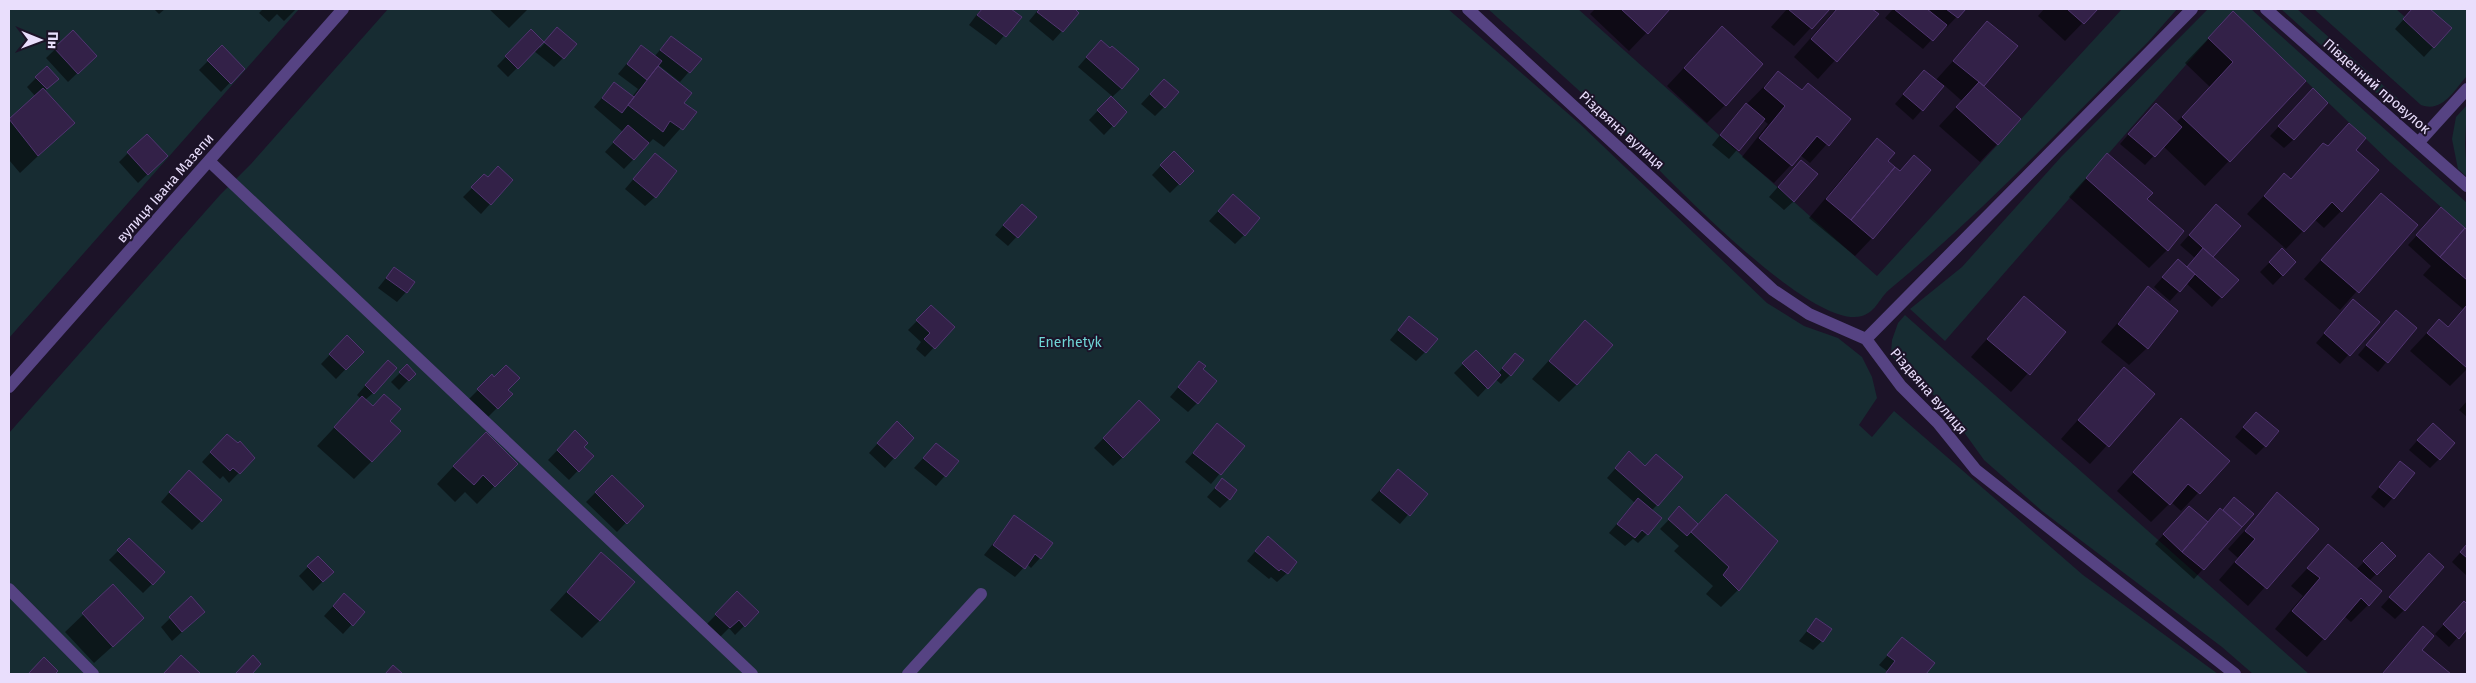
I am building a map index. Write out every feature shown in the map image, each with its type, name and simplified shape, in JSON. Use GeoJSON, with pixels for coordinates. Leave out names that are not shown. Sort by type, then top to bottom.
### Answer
{"type":"FeatureCollection","features":[{"type":"Feature","properties":{"kind":"street","name":"вулиця Івана Мазепи"},"geometry":{"type":"LineString","coordinates":[[9,387],[343,9]]}},
{"type":"Feature","properties":{"kind":"street","name":"Різдвяна вулиця"},"geometry":{"type":"LineString","coordinates":[[1468,9],[1773,290],[1810,314],[1866,339],[1901,386],[1938,423],[1976,470],[2235,674]]}},
{"type":"Feature","properties":{"kind":"street"},"geometry":{"type":"LineString","coordinates":[[1866,339],[2192,9]]}},
{"type":"Feature","properties":{"kind":"street","name":"Південний провулок"},"geometry":{"type":"LineString","coordinates":[[2266,9],[2467,186]]}},
{"type":"Feature","properties":{"kind":"street"},"geometry":{"type":"LineString","coordinates":[[2419,142],[2467,89]]}},
{"type":"Feature","properties":{"kind":"street"},"geometry":{"type":"LineString","coordinates":[[209,160],[752,674]]}},
{"type":"Feature","properties":{"kind":"street"},"geometry":{"type":"LineString","coordinates":[[9,589],[93,674]]}},
{"type":"Feature","properties":{"kind":"street"},"geometry":{"type":"LineString","coordinates":[[908,674],[981,594]]}},
{"type":"Feature","properties":{"kind":"green space"},"geometry":{"type":"Polygon","coordinates":[[[9,9],[299,9],[9,338],[9,9]]]}},
{"type":"Feature","properties":{"kind":"green space","name":"Enerhetyk"},"geometry":{"type":"Polygon","coordinates":[[[388,9],[1448,9],[1580,124],[1767,303],[1804,326],[1838,338],[1862,357],[1872,377],[1877,398],[1859,425],[1872,437],[1894,411],[2083,575],[2218,674],[9,674],[9,433],[388,9]]]}},
{"type":"Feature","properties":{"kind":"green space"},"geometry":{"type":"Polygon","coordinates":[[[1488,9],[1578,9],[1877,276],[2122,9],[2177,9],[2148,42],[2022,168],[1957,230],[1886,293],[1875,308],[1862,316],[1837,314],[1804,297],[1766,269],[1687,198],[1601,111],[1488,9]]]}},
{"type":"Feature","properties":{"kind":"green space"},"geometry":{"type":"Polygon","coordinates":[[[2208,9],[2251,9],[2467,203],[2467,230],[2390,162],[2233,11],[1945,341],[1910,309],[1962,267],[2061,157],[2208,9]]]}},
{"type":"Feature","properties":{"kind":"green space"},"geometry":{"type":"Polygon","coordinates":[[[2281,9],[2297,9],[2403,103],[2372,91],[2281,9]]]}},
{"type":"Feature","properties":{"kind":"green space"},"geometry":{"type":"Polygon","coordinates":[[[2314,9],[2396,9],[2405,17],[2412,9],[2467,9],[2467,76],[2442,103],[2429,107],[2421,105],[2314,9]]]}},
{"type":"Feature","properties":{"kind":"green space"},"geometry":{"type":"Polygon","coordinates":[[[2467,105],[2465,144],[2467,177],[2458,169],[2452,139],[2456,117],[2467,105]]]}},
{"type":"Feature","properties":{"kind":"green space"},"geometry":{"type":"Polygon","coordinates":[[[1905,315],[2309,674],[2253,674],[2222,647],[2042,511],[1984,460],[1943,403],[1898,366],[1891,353],[1892,340],[1898,323],[1905,315]]]}},
{"type":"Feature","properties":{"kind":"building"},"geometry":{"type":"Polygon","coordinates":[[[982,9],[1011,9],[1022,17],[1006,37],[977,15],[982,9]]]}},
{"type":"Feature","properties":{"kind":"building"},"geometry":{"type":"Polygon","coordinates":[[[1040,9],[1075,9],[1079,13],[1063,32],[1037,12],[1040,9]]]}},
{"type":"Feature","properties":{"kind":"building"},"geometry":{"type":"Polygon","coordinates":[[[1621,9],[1670,9],[1648,34],[1621,9]]]}},
{"type":"Feature","properties":{"kind":"building"},"geometry":{"type":"Polygon","coordinates":[[[1788,9],[1830,9],[1812,29],[1788,9]]]}},
{"type":"Feature","properties":{"kind":"building"},"geometry":{"type":"Polygon","coordinates":[[[1837,9],[1872,9],[1879,14],[1837,62],[1811,39],[1837,9]]]}},
{"type":"Feature","properties":{"kind":"building"},"geometry":{"type":"Polygon","coordinates":[[[1894,9],[1927,9],[1947,25],[1933,41],[1894,9]]]}},
{"type":"Feature","properties":{"kind":"building"},"geometry":{"type":"Polygon","coordinates":[[[1946,9],[1966,9],[1958,18],[1946,9]]]}},
{"type":"Feature","properties":{"kind":"building"},"geometry":{"type":"Polygon","coordinates":[[[2067,9],[2098,9],[2084,24],[2067,9]]]}},
{"type":"Feature","properties":{"kind":"building"},"geometry":{"type":"Polygon","coordinates":[[[2412,9],[2430,9],[2452,28],[2434,48],[2403,19],[2412,9]]]}},
{"type":"Feature","properties":{"kind":"building"},"geometry":{"type":"Polygon","coordinates":[[[2233,11],[2306,81],[2230,162],[2182,117],[2233,62],[2208,38],[2233,11]]]}},
{"type":"Feature","properties":{"kind":"building"},"geometry":{"type":"Polygon","coordinates":[[[1987,21],[2018,46],[1984,86],[1953,61],[1987,21]]]}},
{"type":"Feature","properties":{"kind":"building"},"geometry":{"type":"Polygon","coordinates":[[[1722,26],[1763,64],[1726,106],[1684,68],[1722,26]]]}},
{"type":"Feature","properties":{"kind":"building"},"geometry":{"type":"Polygon","coordinates":[[[557,27],[577,44],[564,59],[544,42],[557,27]]]}},
{"type":"Feature","properties":{"kind":"building"},"geometry":{"type":"Polygon","coordinates":[[[531,29],[544,42],[518,69],[505,56],[531,29]]]}},
{"type":"Feature","properties":{"kind":"building"},"geometry":{"type":"Polygon","coordinates":[[[73,30],[97,56],[78,74],[54,48],[73,30]]]}},
{"type":"Feature","properties":{"kind":"building"},"geometry":{"type":"Polygon","coordinates":[[[671,36],[702,59],[690,73],[660,50],[671,36]]]}},
{"type":"Feature","properties":{"kind":"building"},"geometry":{"type":"Polygon","coordinates":[[[1101,40],[1110,48],[1112,46],[1139,69],[1122,89],[1086,57],[1101,40]]]}},
{"type":"Feature","properties":{"kind":"building"},"geometry":{"type":"Polygon","coordinates":[[[222,45],[245,69],[231,84],[207,60],[222,45]]]}},
{"type":"Feature","properties":{"kind":"building"},"geometry":{"type":"Polygon","coordinates":[[[641,45],[662,61],[647,80],[627,64],[641,45]]]}},
{"type":"Feature","properties":{"kind":"building"},"geometry":{"type":"Polygon","coordinates":[[[47,66],[59,79],[47,89],[35,77],[47,66]]]}},
{"type":"Feature","properties":{"kind":"building"},"geometry":{"type":"Polygon","coordinates":[[[658,66],[692,93],[684,103],[697,112],[683,130],[670,121],[663,132],[628,105],[658,66]]]}},
{"type":"Feature","properties":{"kind":"building"},"geometry":{"type":"Polygon","coordinates":[[[1924,70],[1944,86],[1923,111],[1903,94],[1924,70]]]}},
{"type":"Feature","properties":{"kind":"building"},"geometry":{"type":"Polygon","coordinates":[[[1778,71],[1802,90],[1808,83],[1851,119],[1829,146],[1817,136],[1792,166],[1759,138],[1785,106],[1764,88],[1778,71]]]}},
{"type":"Feature","properties":{"kind":"building"},"geometry":{"type":"Polygon","coordinates":[[[1164,79],[1179,92],[1165,108],[1150,94],[1164,79]]]}},
{"type":"Feature","properties":{"kind":"building"},"geometry":{"type":"Polygon","coordinates":[[[614,82],[634,97],[622,113],[602,98],[614,82]]]}},
{"type":"Feature","properties":{"kind":"building"},"geometry":{"type":"Polygon","coordinates":[[[1979,82],[2021,119],[1998,145],[1956,107],[1979,82]]]}},
{"type":"Feature","properties":{"kind":"building"},"geometry":{"type":"Polygon","coordinates":[[[43,88],[75,123],[38,156],[9,119],[43,88]]]}},
{"type":"Feature","properties":{"kind":"building"},"geometry":{"type":"Polygon","coordinates":[[[2313,88],[2328,103],[2294,140],[2278,126],[2313,88]]]}},
{"type":"Feature","properties":{"kind":"building"},"geometry":{"type":"Polygon","coordinates":[[[1111,96],[1127,112],[1114,127],[1097,110],[1111,96]]]}},
{"type":"Feature","properties":{"kind":"building"},"geometry":{"type":"Polygon","coordinates":[[[1746,103],[1765,119],[1739,151],[1720,135],[1746,103]]]}},
{"type":"Feature","properties":{"kind":"building"},"geometry":{"type":"Polygon","coordinates":[[[2156,103],[2182,127],[2155,157],[2128,134],[2156,103]]]}},
{"type":"Feature","properties":{"kind":"building"},"geometry":{"type":"Polygon","coordinates":[[[2349,123],[2366,138],[2356,150],[2379,170],[2342,212],[2332,202],[2304,232],[2264,196],[2284,173],[2291,179],[2323,143],[2328,146],[2349,123]]]}},
{"type":"Feature","properties":{"kind":"building"},"geometry":{"type":"Polygon","coordinates":[[[628,125],[649,143],[634,160],[613,142],[628,125]]]}},
{"type":"Feature","properties":{"kind":"building"},"geometry":{"type":"Polygon","coordinates":[[[147,134],[168,156],[148,175],[127,152],[147,134]]]}},
{"type":"Feature","properties":{"kind":"building"},"geometry":{"type":"Polygon","coordinates":[[[1877,138],[1895,153],[1888,161],[1895,167],[1851,220],[1826,199],[1877,138]]]}},
{"type":"Feature","properties":{"kind":"building"},"geometry":{"type":"Polygon","coordinates":[[[1174,151],[1194,171],[1180,185],[1160,165],[1174,151]]]}},
{"type":"Feature","properties":{"kind":"building"},"geometry":{"type":"Polygon","coordinates":[[[655,153],[677,171],[656,198],[633,179],[655,153]]]}},
{"type":"Feature","properties":{"kind":"building"},"geometry":{"type":"Polygon","coordinates":[[[2107,153],[2153,193],[2147,199],[2184,231],[2168,251],[2086,178],[2107,153]]]}},
{"type":"Feature","properties":{"kind":"building"},"geometry":{"type":"Polygon","coordinates":[[[1914,155],[1931,170],[1873,239],[1851,220],[1895,167],[1900,171],[1914,155]]]}},
{"type":"Feature","properties":{"kind":"building"},"geometry":{"type":"Polygon","coordinates":[[[1801,160],[1818,174],[1794,202],[1778,187],[1801,160]]]}},
{"type":"Feature","properties":{"kind":"building"},"geometry":{"type":"Polygon","coordinates":[[[498,166],[513,180],[491,205],[471,187],[484,174],[488,177],[498,166]]]}},
{"type":"Feature","properties":{"kind":"building"},"geometry":{"type":"Polygon","coordinates":[[[2381,193],[2418,225],[2359,293],[2321,260],[2381,193]]]}},
{"type":"Feature","properties":{"kind":"building"},"geometry":{"type":"Polygon","coordinates":[[[1233,194],[1260,218],[1245,236],[1218,211],[1233,194]]]}},
{"type":"Feature","properties":{"kind":"building"},"geometry":{"type":"Polygon","coordinates":[[[1022,204],[1037,217],[1018,238],[1003,225],[1022,204]]]}},
{"type":"Feature","properties":{"kind":"building"},"geometry":{"type":"Polygon","coordinates":[[[2216,204],[2241,226],[2213,257],[2189,235],[2216,204]]]}},
{"type":"Feature","properties":{"kind":"building"},"geometry":{"type":"Polygon","coordinates":[[[2441,207],[2465,228],[2440,257],[2416,235],[2441,207]]]}},
{"type":"Feature","properties":{"kind":"building"},"geometry":{"type":"Polygon","coordinates":[[[2465,228],[2467,230],[2467,280],[2440,257],[2465,228]]]}},
{"type":"Feature","properties":{"kind":"building"},"geometry":{"type":"Polygon","coordinates":[[[2203,248],[2239,280],[2222,298],[2187,267],[2203,248]]]}},
{"type":"Feature","properties":{"kind":"building"},"geometry":{"type":"Polygon","coordinates":[[[2282,248],[2296,262],[2283,276],[2269,262],[2282,248]]]}},
{"type":"Feature","properties":{"kind":"building"},"geometry":{"type":"Polygon","coordinates":[[[2178,259],[2195,274],[2180,292],[2162,277],[2178,259]]]}},
{"type":"Feature","properties":{"kind":"building"},"geometry":{"type":"Polygon","coordinates":[[[394,267],[415,282],[407,293],[386,278],[394,267]]]}},
{"type":"Feature","properties":{"kind":"building"},"geometry":{"type":"Polygon","coordinates":[[[2148,286],[2178,311],[2148,349],[2118,324],[2148,286]]]}},
{"type":"Feature","properties":{"kind":"building"},"geometry":{"type":"Polygon","coordinates":[[[2024,296],[2066,332],[2030,375],[1987,339],[2024,296]]]}},
{"type":"Feature","properties":{"kind":"building"},"geometry":{"type":"Polygon","coordinates":[[[2353,299],[2380,322],[2350,356],[2324,333],[2353,299]]]}},
{"type":"Feature","properties":{"kind":"building"},"geometry":{"type":"Polygon","coordinates":[[[931,305],[955,327],[935,349],[924,339],[930,333],[916,320],[931,305]]]}},
{"type":"Feature","properties":{"kind":"building"},"geometry":{"type":"Polygon","coordinates":[[[2467,305],[2467,368],[2427,333],[2439,319],[2448,327],[2467,305]]]}},
{"type":"Feature","properties":{"kind":"building"},"geometry":{"type":"Polygon","coordinates":[[[2396,310],[2417,328],[2388,363],[2366,345],[2396,310]]]}},
{"type":"Feature","properties":{"kind":"building"},"geometry":{"type":"Polygon","coordinates":[[[1409,316],[1438,339],[1426,353],[1398,330],[1409,316]]]}},
{"type":"Feature","properties":{"kind":"building"},"geometry":{"type":"Polygon","coordinates":[[[1585,320],[1613,345],[1577,385],[1549,361],[1585,320]]]}},
{"type":"Feature","properties":{"kind":"building"},"geometry":{"type":"Polygon","coordinates":[[[347,335],[364,352],[346,370],[329,354],[347,335]]]}},
{"type":"Feature","properties":{"kind":"building"},"geometry":{"type":"Polygon","coordinates":[[[1476,350],[1501,375],[1488,389],[1462,363],[1476,350]]]}},
{"type":"Feature","properties":{"kind":"building"},"geometry":{"type":"Polygon","coordinates":[[[1515,353],[1524,360],[1511,376],[1502,368],[1515,353]]]}},
{"type":"Feature","properties":{"kind":"building"},"geometry":{"type":"Polygon","coordinates":[[[388,360],[397,368],[374,394],[365,385],[388,360]]]}},
{"type":"Feature","properties":{"kind":"building"},"geometry":{"type":"Polygon","coordinates":[[[1199,361],[1206,366],[1203,369],[1217,381],[1198,404],[1178,387],[1199,361]]]}},
{"type":"Feature","properties":{"kind":"building"},"geometry":{"type":"Polygon","coordinates":[[[407,364],[416,374],[409,381],[399,372],[407,364]]]}},
{"type":"Feature","properties":{"kind":"building"},"geometry":{"type":"Polygon","coordinates":[[[506,365],[520,378],[508,390],[513,394],[498,409],[477,389],[492,374],[494,377],[506,365]]]}},
{"type":"Feature","properties":{"kind":"building"},"geometry":{"type":"Polygon","coordinates":[[[2124,367],[2155,394],[2109,447],[2078,420],[2124,367]]]}},
{"type":"Feature","properties":{"kind":"building"},"geometry":{"type":"Polygon","coordinates":[[[384,394],[401,409],[390,421],[401,431],[372,462],[334,427],[362,396],[373,406],[384,394]]]}},
{"type":"Feature","properties":{"kind":"building"},"geometry":{"type":"Polygon","coordinates":[[[1139,400],[1160,420],[1123,458],[1103,438],[1139,400]]]}},
{"type":"Feature","properties":{"kind":"building"},"geometry":{"type":"Polygon","coordinates":[[[2256,412],[2279,431],[2266,447],[2243,427],[2256,412]]]}},
{"type":"Feature","properties":{"kind":"building"},"geometry":{"type":"Polygon","coordinates":[[[2181,418],[2230,461],[2200,494],[2188,484],[2170,505],[2133,472],[2181,418]]]}},
{"type":"Feature","properties":{"kind":"building"},"geometry":{"type":"Polygon","coordinates":[[[897,421],[914,438],[895,459],[877,443],[897,421]]]}},
{"type":"Feature","properties":{"kind":"building"},"geometry":{"type":"Polygon","coordinates":[[[1217,423],[1245,446],[1221,475],[1193,453],[1217,423]]]}},
{"type":"Feature","properties":{"kind":"building"},"geometry":{"type":"Polygon","coordinates":[[[2433,423],[2455,443],[2440,460],[2417,440],[2433,423]]]}},
{"type":"Feature","properties":{"kind":"building"},"geometry":{"type":"Polygon","coordinates":[[[575,430],[588,443],[584,447],[594,456],[579,472],[557,450],[575,430]]]}},
{"type":"Feature","properties":{"kind":"building"},"geometry":{"type":"Polygon","coordinates":[[[486,432],[518,464],[495,487],[483,475],[474,485],[453,466],[486,432]]]}},
{"type":"Feature","properties":{"kind":"building"},"geometry":{"type":"Polygon","coordinates":[[[227,434],[238,443],[240,441],[255,458],[240,474],[233,468],[230,471],[210,452],[227,434]]]}},
{"type":"Feature","properties":{"kind":"building"},"geometry":{"type":"Polygon","coordinates":[[[936,443],[959,461],[946,477],[923,458],[936,443]]]}},
{"type":"Feature","properties":{"kind":"building"},"geometry":{"type":"Polygon","coordinates":[[[1629,451],[1645,466],[1656,454],[1683,477],[1658,506],[1615,468],[1629,451]]]}},
{"type":"Feature","properties":{"kind":"building"},"geometry":{"type":"Polygon","coordinates":[[[2400,461],[2415,473],[2394,499],[2379,487],[2400,461]]]}},
{"type":"Feature","properties":{"kind":"building"},"geometry":{"type":"Polygon","coordinates":[[[1398,469],[1428,494],[1410,516],[1380,491],[1398,469]]]}},
{"type":"Feature","properties":{"kind":"building"},"geometry":{"type":"Polygon","coordinates":[[[189,470],[222,500],[202,522],[169,492],[189,470]]]}},
{"type":"Feature","properties":{"kind":"building"},"geometry":{"type":"Polygon","coordinates":[[[612,475],[644,506],[627,524],[595,492],[612,475]]]}},
{"type":"Feature","properties":{"kind":"building"},"geometry":{"type":"Polygon","coordinates":[[[1222,478],[1237,490],[1230,500],[1215,488],[1222,478]]]}},
{"type":"Feature","properties":{"kind":"building"},"geometry":{"type":"Polygon","coordinates":[[[2277,492],[2319,529],[2267,589],[2235,562],[2255,539],[2245,531],[2277,492]]]}},
{"type":"Feature","properties":{"kind":"building"},"geometry":{"type":"Polygon","coordinates":[[[1726,494],[1778,541],[1739,591],[1723,575],[1729,567],[1691,532],[1726,494]]]}},
{"type":"Feature","properties":{"kind":"building"},"geometry":{"type":"Polygon","coordinates":[[[2234,497],[2254,514],[2242,527],[2223,510],[2234,497]]]}},
{"type":"Feature","properties":{"kind":"building"},"geometry":{"type":"Polygon","coordinates":[[[1638,498],[1662,518],[1648,535],[1642,530],[1635,538],[1617,524],[1638,498]]]}},
{"type":"Feature","properties":{"kind":"building"},"geometry":{"type":"Polygon","coordinates":[[[1679,506],[1698,524],[1687,536],[1668,519],[1679,506]]]}},
{"type":"Feature","properties":{"kind":"building"},"geometry":{"type":"Polygon","coordinates":[[[2189,506],[2208,522],[2182,552],[2163,534],[2189,506]]]}},
{"type":"Feature","properties":{"kind":"building"},"geometry":{"type":"Polygon","coordinates":[[[2220,508],[2242,527],[2204,570],[2182,552],[2220,508]]]}},
{"type":"Feature","properties":{"kind":"building"},"geometry":{"type":"Polygon","coordinates":[[[1014,515],[1053,543],[1041,559],[1035,554],[1025,569],[993,545],[1014,515]]]}},
{"type":"Feature","properties":{"kind":"building"},"geometry":{"type":"Polygon","coordinates":[[[1268,536],[1297,562],[1288,574],[1281,569],[1279,571],[1255,551],[1268,536]]]}},
{"type":"Feature","properties":{"kind":"building"},"geometry":{"type":"Polygon","coordinates":[[[129,538],[165,572],[153,585],[117,550],[129,538]]]}},
{"type":"Feature","properties":{"kind":"building"},"geometry":{"type":"Polygon","coordinates":[[[2382,542],[2396,556],[2377,575],[2363,561],[2382,542]]]}},
{"type":"Feature","properties":{"kind":"building"},"geometry":{"type":"Polygon","coordinates":[[[2328,544],[2382,591],[2369,606],[2361,598],[2325,640],[2292,611],[2320,578],[2307,568],[2328,544]]]}},
{"type":"Feature","properties":{"kind":"building"},"geometry":{"type":"Polygon","coordinates":[[[2467,544],[2467,558],[2460,552],[2467,544]]]}},
{"type":"Feature","properties":{"kind":"building"},"geometry":{"type":"Polygon","coordinates":[[[601,552],[635,582],[600,621],[567,592],[601,552]]]}},
{"type":"Feature","properties":{"kind":"building"},"geometry":{"type":"Polygon","coordinates":[[[2429,553],[2444,567],[2405,611],[2389,597],[2429,553]]]}},
{"type":"Feature","properties":{"kind":"building"},"geometry":{"type":"Polygon","coordinates":[[[318,556],[334,572],[323,582],[307,566],[318,556]]]}},
{"type":"Feature","properties":{"kind":"building"},"geometry":{"type":"Polygon","coordinates":[[[113,584],[144,618],[113,647],[82,613],[113,584]]]}},
{"type":"Feature","properties":{"kind":"building"},"geometry":{"type":"Polygon","coordinates":[[[737,591],[759,612],[745,627],[739,620],[730,628],[715,614],[737,591]]]}},
{"type":"Feature","properties":{"kind":"building"},"geometry":{"type":"Polygon","coordinates":[[[344,593],[365,612],[353,626],[333,606],[344,593]]]}},
{"type":"Feature","properties":{"kind":"building"},"geometry":{"type":"Polygon","coordinates":[[[191,596],[205,612],[182,632],[169,617],[191,596]]]}},
{"type":"Feature","properties":{"kind":"building"},"geometry":{"type":"Polygon","coordinates":[[[2464,601],[2467,604],[2467,629],[2459,639],[2443,624],[2464,601]]]}},
{"type":"Feature","properties":{"kind":"building"},"geometry":{"type":"Polygon","coordinates":[[[1816,618],[1832,629],[1823,642],[1807,631],[1816,618]]]}},
{"type":"Feature","properties":{"kind":"building"},"geometry":{"type":"Polygon","coordinates":[[[2423,626],[2434,636],[2422,650],[2451,674],[2382,674],[2423,626]]]}},
{"type":"Feature","properties":{"kind":"building"},"geometry":{"type":"Polygon","coordinates":[[[1902,637],[1935,663],[1926,674],[1885,674],[1895,661],[1887,655],[1902,637]]]}},
{"type":"Feature","properties":{"kind":"building"},"geometry":{"type":"Polygon","coordinates":[[[181,655],[201,674],[163,674],[181,655]]]}},
{"type":"Feature","properties":{"kind":"building"},"geometry":{"type":"Polygon","coordinates":[[[253,655],[261,664],[252,674],[235,674],[253,655]]]}},
{"type":"Feature","properties":{"kind":"building"},"geometry":{"type":"Polygon","coordinates":[[[44,657],[58,671],[55,674],[28,674],[44,657]]]}},
{"type":"Feature","properties":{"kind":"building"},"geometry":{"type":"Polygon","coordinates":[[[393,665],[403,674],[385,674],[393,665]]]}}]}
